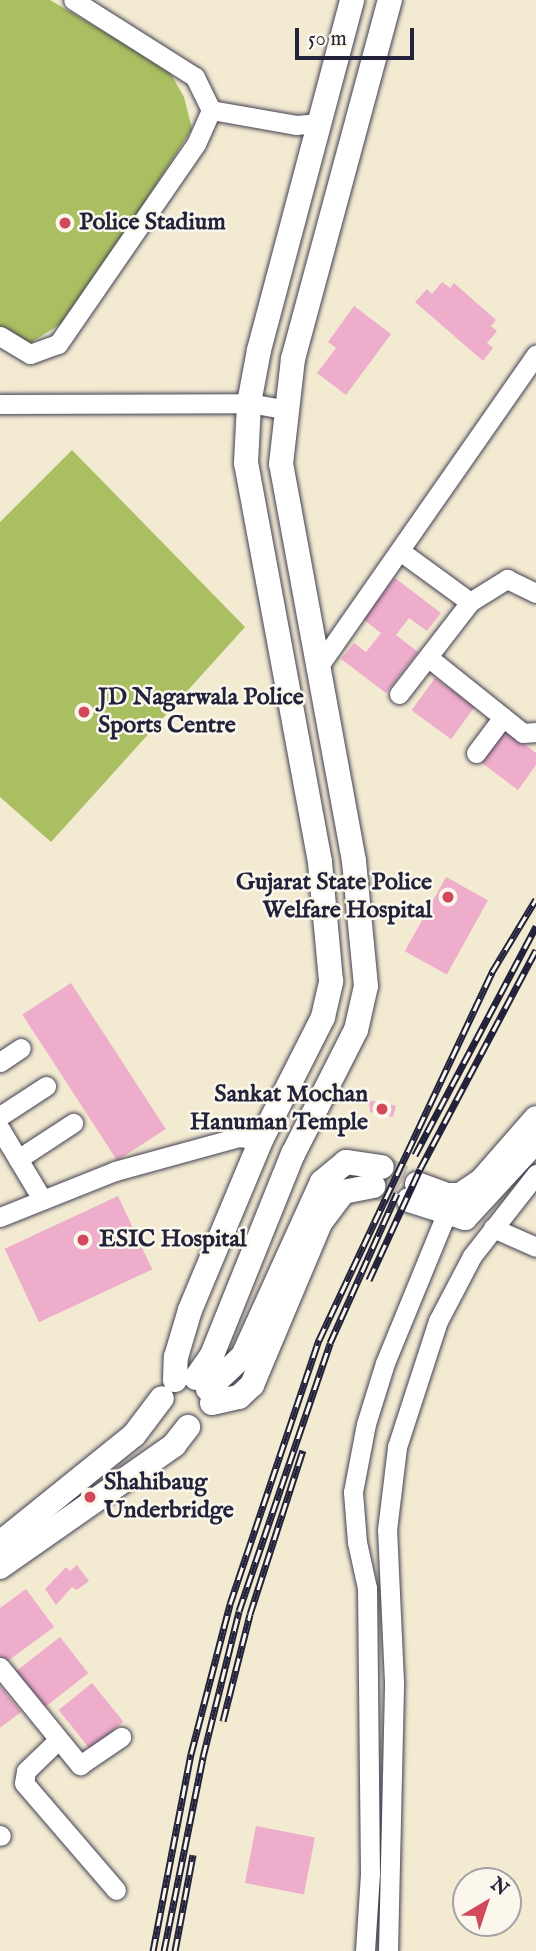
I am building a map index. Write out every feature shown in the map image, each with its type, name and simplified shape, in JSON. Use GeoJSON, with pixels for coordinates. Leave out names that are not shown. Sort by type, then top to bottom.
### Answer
{"type":"FeatureCollection","features":[{"type":"Feature","properties":{"kind":"main road"},"geometry":{"type":"LineString","coordinates":[[0,1567],[174,1445],[188,1427],[202,1422],[176,1357],[190,1310],[261,1140],[323,1017],[331,981],[320,862],[246,463],[249,403],[352,0]]}},
{"type":"Feature","properties":{"kind":"main road"},"geometry":{"type":"LineString","coordinates":[[188,1427],[168,1419],[212,1355],[293,1154],[356,1030],[366,986],[354,861],[281,464],[284,410],[390,0]]}},
{"type":"Feature","properties":{"kind":"main road"},"geometry":{"type":"LineString","coordinates":[[536,1118],[482,1180],[460,1195],[413,1192],[446,1214],[466,1218],[536,1141]]}},
{"type":"Feature","properties":{"kind":"main road"},"geometry":{"type":"LineString","coordinates":[[0,1543],[190,1389],[243,1356],[322,1182],[346,1161],[377,1177]]}},
{"type":"Feature","properties":{"kind":"street"},"geometry":{"type":"LineString","coordinates":[[0,336],[30,354],[58,344],[196,144],[211,110],[195,77],[73,0]]}},
{"type":"Feature","properties":{"kind":"street"},"geometry":{"type":"LineString","coordinates":[[211,110],[286,124],[320,123]]}},
{"type":"Feature","properties":{"kind":"street"},"geometry":{"type":"LineString","coordinates":[[318,667],[536,355]]}},
{"type":"Feature","properties":{"kind":"street"},"geometry":{"type":"LineString","coordinates":[[0,404],[249,403],[284,410]]}},
{"type":"Feature","properties":{"kind":"street"},"geometry":{"type":"LineString","coordinates":[[400,551],[470,602]]}},
{"type":"Feature","properties":{"kind":"street"},"geometry":{"type":"LineString","coordinates":[[399,694],[429,658],[429,650],[470,602],[507,579],[536,593]]}},
{"type":"Feature","properties":{"kind":"street"},"geometry":{"type":"LineString","coordinates":[[429,658],[528,736],[536,732]]}},
{"type":"Feature","properties":{"kind":"street"},"geometry":{"type":"LineString","coordinates":[[476,753],[503,718]]}},
{"type":"Feature","properties":{"kind":"street"},"geometry":{"type":"LineString","coordinates":[[0,1062],[21,1048]]}},
{"type":"Feature","properties":{"kind":"street"},"geometry":{"type":"LineString","coordinates":[[0,1116],[46,1086]]}},
{"type":"Feature","properties":{"kind":"street"},"geometry":{"type":"LineString","coordinates":[[18,1159],[73,1123]]}},
{"type":"Feature","properties":{"kind":"street"},"geometry":{"type":"LineString","coordinates":[[0,1129],[42,1199]]}},
{"type":"Feature","properties":{"kind":"street"},"geometry":{"type":"LineString","coordinates":[[0,1217],[115,1171],[239,1137],[261,1140]]}},
{"type":"Feature","properties":{"kind":"street"},"geometry":{"type":"LineString","coordinates":[[388,1951],[394,1682],[387,1530],[397,1447],[438,1321],[493,1228],[536,1174]]}},
{"type":"Feature","properties":{"kind":"street"},"geometry":{"type":"LineString","coordinates":[[365,1951],[370,1872],[368,1588],[356,1531],[353,1492],[366,1424],[407,1303],[446,1214]]}},
{"type":"Feature","properties":{"kind":"street"},"geometry":{"type":"LineString","coordinates":[[493,1228],[536,1247]]}},
{"type":"Feature","properties":{"kind":"street"},"geometry":{"type":"LineString","coordinates":[[356,1531],[387,1530]]}},
{"type":"Feature","properties":{"kind":"street"},"geometry":{"type":"LineString","coordinates":[[0,1667],[75,1762],[85,1765],[121,1737]]}},
{"type":"Feature","properties":{"kind":"street"},"geometry":{"type":"LineString","coordinates":[[57,1741],[26,1771],[24,1783],[116,1890]]}},
{"type":"Feature","properties":{"kind":"green space","name":"Police Stadium"},"geometry":{"type":"Polygon","coordinates":[[[0,0],[50,0],[168,69],[184,97],[192,129],[70,318],[24,347],[0,333],[0,0]]]}},
{"type":"Feature","properties":{"kind":"green space","name":"JD Nagarwala Police Sports Centre"},"geometry":{"type":"Polygon","coordinates":[[[72,450],[245,627],[51,842],[0,797],[0,522],[72,450]]]}},
{"type":"Feature","properties":{"kind":"building"},"geometry":{"type":"Polygon","coordinates":[[[442,282],[450,288],[454,283],[496,320],[491,326],[497,331],[487,343],[493,348],[483,361],[415,302],[427,289],[432,294],[442,282]]]}},
{"type":"Feature","properties":{"kind":"building"},"geometry":{"type":"Polygon","coordinates":[[[354,306],[391,334],[346,395],[317,373],[336,348],[328,342],[354,306]]]}},
{"type":"Feature","properties":{"kind":"building"},"geometry":{"type":"Polygon","coordinates":[[[395,578],[441,613],[427,631],[409,618],[396,635],[418,652],[386,693],[341,659],[354,643],[366,652],[381,633],[363,619],[395,578]]]}},
{"type":"Feature","properties":{"kind":"building"},"geometry":{"type":"Polygon","coordinates":[[[435,678],[475,707],[451,739],[411,710],[435,678]]]}},
{"type":"Feature","properties":{"kind":"building"},"geometry":{"type":"Polygon","coordinates":[[[502,727],[536,753],[536,765],[518,790],[478,760],[502,727]]]}},
{"type":"Feature","properties":{"kind":"building"},"geometry":{"type":"Polygon","coordinates":[[[446,877],[488,900],[447,975],[405,951],[446,877]]]}},
{"type":"Feature","properties":{"kind":"building"},"geometry":{"type":"Polygon","coordinates":[[[71,983],[166,1129],[117,1161],[22,1015],[71,983]]]}},
{"type":"Feature","properties":{"kind":"building","name":"Sankat Mochan Hanuman Temple"},"geometry":{"type":"Polygon","coordinates":[[[369,1100],[396,1106],[393,1117],[370,1112],[369,1100]]]}},
{"type":"Feature","properties":{"kind":"building"},"geometry":{"type":"Polygon","coordinates":[[[118,1196],[152,1269],[39,1322],[5,1249],[118,1196]]]}},
{"type":"Feature","properties":{"kind":"building"},"geometry":{"type":"Polygon","coordinates":[[[77,1565],[89,1581],[77,1590],[72,1587],[56,1605],[45,1589],[66,1567],[70,1571],[77,1565]]]}},
{"type":"Feature","properties":{"kind":"building"},"geometry":{"type":"Polygon","coordinates":[[[26,1589],[54,1627],[5,1663],[0,1655],[0,1608],[26,1589]]]}},
{"type":"Feature","properties":{"kind":"building"},"geometry":{"type":"Polygon","coordinates":[[[60,1637],[88,1673],[43,1708],[15,1672],[60,1637]]]}},
{"type":"Feature","properties":{"kind":"building"},"geometry":{"type":"Polygon","coordinates":[[[92,1683],[123,1722],[90,1749],[59,1710],[92,1683]]]}},
{"type":"Feature","properties":{"kind":"building"},"geometry":{"type":"Polygon","coordinates":[[[0,1686],[21,1712],[0,1728],[0,1686]]]}},
{"type":"Feature","properties":{"kind":"building"},"geometry":{"type":"Polygon","coordinates":[[[256,1826],[315,1837],[304,1894],[245,1883],[256,1826]]]}},
{"type":"Feature","properties":{"kind":"tunnel"},"geometry":{"type":"LineString","coordinates":[[382,1167],[417,1184]]}},
{"type":"Feature","properties":{"kind":"tunnel"},"geometry":{"type":"LineString","coordinates":[[373,1186],[409,1200]]}},
{"type":"Feature","properties":{"kind":"railway"},"geometry":{"type":"LineString","coordinates":[[153,1951],[191,1754],[230,1604],[319,1340],[492,972],[536,899]]}},
{"type":"Feature","properties":{"kind":"railway"},"geometry":{"type":"LineString","coordinates":[[415,1155],[536,926]]}},
{"type":"Feature","properties":{"kind":"railway"},"geometry":{"type":"LineString","coordinates":[[369,1280],[420,1169],[536,950]]}},
{"type":"Feature","properties":{"kind":"railway"},"geometry":{"type":"LineString","coordinates":[[164,1951],[203,1757],[239,1611],[330,1343],[397,1193]]}},
{"type":"Feature","properties":{"kind":"railway"},"geometry":{"type":"LineString","coordinates":[[223,1721],[250,1614],[303,1450]]}},
{"type":"Feature","properties":{"kind":"railway"},"geometry":{"type":"LineString","coordinates":[[175,1951],[193,1855]]}},
{"type":"Feature","properties":{"kind":"place","name":"Police Stadium"},"geometry":{"type":"Point","coordinates":[65,223]}},
{"type":"Feature","properties":{"kind":"place","name":"JD Nagarwala Police Sports Centre"},"geometry":{"type":"Point","coordinates":[84,712]}},
{"type":"Feature","properties":{"kind":"place","name":"Gujarat State Police Welfare Hospital"},"geometry":{"type":"Point","coordinates":[448,897]}},
{"type":"Feature","properties":{"kind":"place","name":"Sankat Mochan Hanuman Temple"},"geometry":{"type":"Point","coordinates":[382,1109]}},
{"type":"Feature","properties":{"kind":"place","name":"ESIC Hospital"},"geometry":{"type":"Point","coordinates":[83,1240]}},
{"type":"Feature","properties":{"kind":"place","name":"Shahibaug Underbridge"},"geometry":{"type":"Point","coordinates":[90,1497]}}]}
